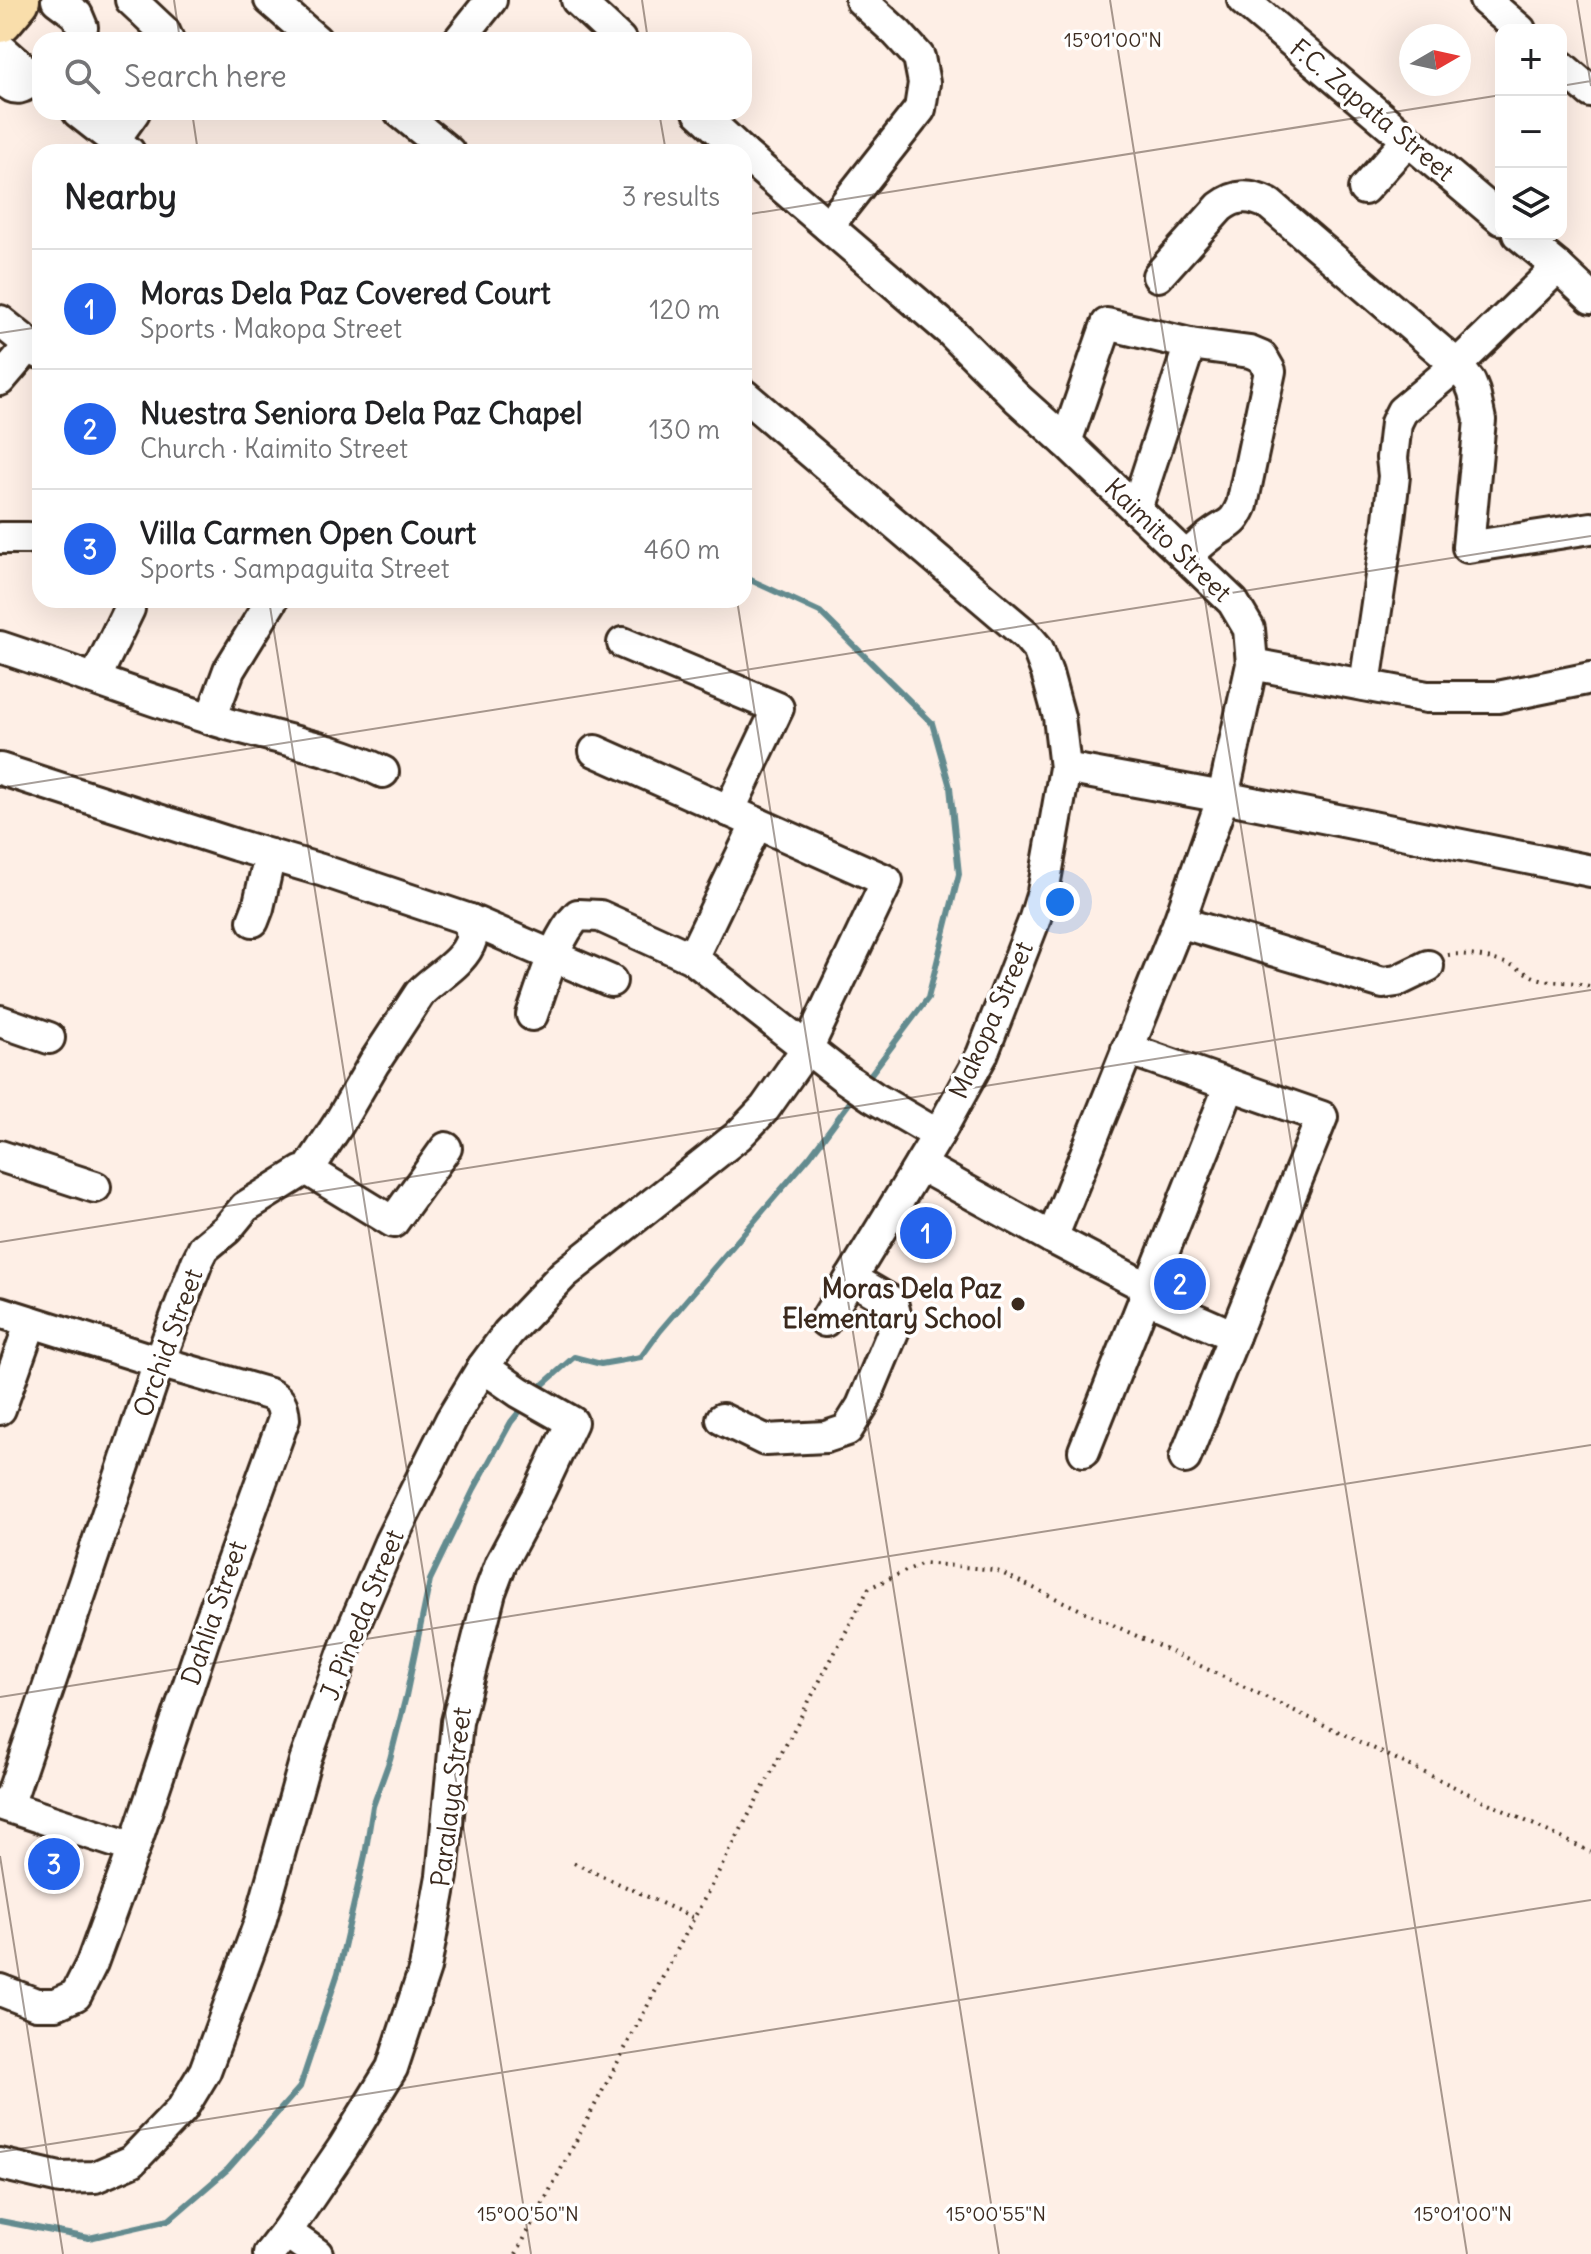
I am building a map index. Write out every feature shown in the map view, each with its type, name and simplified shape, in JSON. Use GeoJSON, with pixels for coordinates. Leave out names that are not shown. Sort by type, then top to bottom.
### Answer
{"type":"FeatureCollection","features":[{"type":"Feature","properties":{"kind":"highway"},"geometry":{"type":"LineString","coordinates":[[0,20],[17,0]]}},
{"type":"Feature","properties":{"kind":"street"},"geometry":{"type":"LineString","coordinates":[[57,0],[77,15],[82,27]]}},
{"type":"Feature","properties":{"kind":"street"},"geometry":{"type":"LineString","coordinates":[[131,0],[163,32]]}},
{"type":"Feature","properties":{"kind":"street"},"geometry":{"type":"LineString","coordinates":[[270,0],[307,32]]}},
{"type":"Feature","properties":{"kind":"street"},"geometry":{"type":"LineString","coordinates":[[465,32],[491,0]]}},
{"type":"Feature","properties":{"kind":"street"},"geometry":{"type":"LineString","coordinates":[[577,0],[611,32]]}},
{"type":"Feature","properties":{"kind":"street"},"geometry":{"type":"LineString","coordinates":[[828,226],[920,109],[924,83],[919,57],[861,0]]}},
{"type":"Feature","properties":{"kind":"street","name":"F.C. Zapata Street"},"geometry":{"type":"LineString","coordinates":[[1243,0],[1495,214]]}},
{"type":"Feature","properties":{"kind":"street"},"geometry":{"type":"LineString","coordinates":[[1485,0],[1513,24]]}},
{"type":"Feature","properties":{"kind":"street"},"geometry":{"type":"LineString","coordinates":[[0,48],[32,76]]}},
{"type":"Feature","properties":{"kind":"street"},"geometry":{"type":"LineString","coordinates":[[1567,70],[1589,85]]}},
{"type":"Feature","properties":{"kind":"street"},"geometry":{"type":"LineString","coordinates":[[4,80],[16,89],[32,83]]}},
{"type":"Feature","properties":{"kind":"street"},"geometry":{"type":"LineString","coordinates":[[88,120],[118,144]]}},
{"type":"Feature","properties":{"kind":"street"},"geometry":{"type":"LineString","coordinates":[[122,144],[131,120]]}},
{"type":"Feature","properties":{"kind":"street"},"geometry":{"type":"LineString","coordinates":[[411,120],[439,144]]}},
{"type":"Feature","properties":{"kind":"street","name":"Kaimito Street"},"geometry":{"type":"LineString","coordinates":[[708,120],[733,144]]}},
{"type":"Feature","properties":{"kind":"street"},"geometry":{"type":"LineString","coordinates":[[1364,189],[1407,141]]}},
{"type":"Feature","properties":{"kind":"street","name":"Kaimito Street"},"geometry":{"type":"LineString","coordinates":[[752,161],[951,332],[1017,398],[1187,556],[1233,602],[1249,629],[1252,664],[1223,797],[1179,922],[1052,1238]]}},
{"type":"Feature","properties":{"kind":"street"},"geometry":{"type":"LineString","coordinates":[[1158,276],[1229,200],[1253,196],[1269,204],[1457,365],[1470,382],[1480,420],[1468,547],[1591,528]]}},
{"type":"Feature","properties":{"kind":"street"},"geometry":{"type":"LineString","coordinates":[[1525,240],[1591,298]]}},
{"type":"Feature","properties":{"kind":"street"},"geometry":{"type":"LineString","coordinates":[[1365,685],[1388,528],[1396,423],[1402,411],[1457,365],[1558,267]]}},
{"type":"Feature","properties":{"kind":"street"},"geometry":{"type":"LineString","coordinates":[[0,321],[32,347]]}},
{"type":"Feature","properties":{"kind":"street"},"geometry":{"type":"LineString","coordinates":[[1066,442],[1107,324],[1262,357],[1270,371],[1242,505],[1228,527],[1216,531],[1187,556]]}},
{"type":"Feature","properties":{"kind":"street"},"geometry":{"type":"LineString","coordinates":[[1136,509],[1190,344]]}},
{"type":"Feature","properties":{"kind":"street"},"geometry":{"type":"LineString","coordinates":[[0,380],[32,352]]}},
{"type":"Feature","properties":{"kind":"street","name":"Makopa Street"},"geometry":{"type":"LineString","coordinates":[[752,402],[1026,635],[1038,649],[1059,717],[1065,768],[1043,892],[982,1055],[938,1135],[825,1321]]}},
{"type":"Feature","properties":{"kind":"street"},"geometry":{"type":"LineString","coordinates":[[211,719],[229,670],[267,608]]}},
{"type":"Feature","properties":{"kind":"street"},"geometry":{"type":"LineString","coordinates":[[95,679],[129,609]]}},
{"type":"Feature","properties":{"kind":"street"},"geometry":{"type":"LineString","coordinates":[[623,643],[778,708],[692,958]]}},
{"type":"Feature","properties":{"kind":"street"},"geometry":{"type":"LineString","coordinates":[[0,647],[211,719],[362,762],[383,772]]}},
{"type":"Feature","properties":{"kind":"street"},"geometry":{"type":"LineString","coordinates":[[1252,664],[1427,697],[1498,697],[1591,678]]}},
{"type":"Feature","properties":{"kind":"street"},"geometry":{"type":"LineString","coordinates":[[595,751],[743,817]]}},
{"type":"Feature","properties":{"kind":"street"},"geometry":{"type":"LineString","coordinates":[[1065,768],[1591,871]]}},
{"type":"Feature","properties":{"kind":"street"},"geometry":{"type":"LineString","coordinates":[[0,769],[470,920],[611,981]]}},
{"type":"Feature","properties":{"kind":"street","name":"J. Pineda Street"},"geometry":{"type":"LineString","coordinates":[[0,2164],[60,2178],[95,2177],[132,2161],[182,2109],[205,2071],[256,1936],[305,1761],[348,1640],[390,1542],[451,1420],[483,1367],[528,1310],[564,1274],[738,1136],[765,1108],[808,1047],[887,881],[743,817]]}},
{"type":"Feature","properties":{"kind":"street"},"geometry":{"type":"LineString","coordinates":[[253,921],[270,855]]}},
{"type":"Feature","properties":{"kind":"street"},"geometry":{"type":"LineString","coordinates":[[532,1015],[570,922],[578,915],[600,916],[692,958],[845,1078],[938,1135]]}},
{"type":"Feature","properties":{"kind":"street","name":"Orchid Street"},"geometry":{"type":"LineString","coordinates":[[4,1805],[159,1362],[204,1248],[227,1229],[245,1207],[308,1170],[420,993],[452,966],[466,947],[471,939],[470,920]]}},
{"type":"Feature","properties":{"kind":"street"},"geometry":{"type":"LineString","coordinates":[[1179,922],[1383,983],[1397,981],[1428,966]]}},
{"type":"Feature","properties":{"kind":"street"},"geometry":{"type":"LineString","coordinates":[[0,1021],[49,1038]]}},
{"type":"Feature","properties":{"kind":"street"},"geometry":{"type":"LineString","coordinates":[[1127,1049],[1322,1117],[1185,1458]]}},
{"type":"Feature","properties":{"kind":"street"},"geometry":{"type":"LineString","coordinates":[[1084,1451],[1230,1085]]}},
{"type":"Feature","properties":{"kind":"street"},"geometry":{"type":"LineString","coordinates":[[308,1170],[393,1222],[446,1148]]}},
{"type":"Feature","properties":{"kind":"street"},"geometry":{"type":"LineString","coordinates":[[0,1156],[95,1187]]}},
{"type":"Feature","properties":{"kind":"street"},"geometry":{"type":"LineString","coordinates":[[920,1165],[1147,1293],[1234,1336]]}},
{"type":"Feature","properties":{"kind":"street"},"geometry":{"type":"LineString","coordinates":[[722,1419],[765,1440],[826,1437],[847,1430],[862,1406],[896,1318],[892,1302],[851,1278]]}},
{"type":"Feature","properties":{"kind":"street","name":"Dahlia Street"},"geometry":{"type":"LineString","coordinates":[[0,1312],[269,1394],[279,1399],[284,1419],[92,1963],[76,1995],[56,2004],[36,2004],[0,1990]]}},
{"type":"Feature","properties":{"kind":"street"},"geometry":{"type":"LineString","coordinates":[[0,1409],[31,1322]]}},
{"type":"Feature","properties":{"kind":"street","name":"Paralaya Street"},"geometry":{"type":"LineString","coordinates":[[277,2243],[392,2068],[425,1968],[442,1876],[457,1722],[490,1592],[501,1563],[572,1422],[483,1367]]}},
{"type":"Feature","properties":{"kind":"street"},"geometry":{"type":"LineString","coordinates":[[4,1805],[134,1848]]}},
{"type":"Feature","properties":{"kind":"street"},"geometry":{"type":"LineString","coordinates":[[277,2243],[317,2254]]}},
{"type":"Feature","properties":{"kind":"path"},"geometry":{"type":"LineString","coordinates":[[1428,966],[1443,956],[1460,953],[1510,965],[1534,978],[1558,983],[1579,982],[1591,987]]}},
{"type":"Feature","properties":{"kind":"path"},"geometry":{"type":"LineString","coordinates":[[516,2254],[869,1588],[923,1563],[995,1570],[1591,1852]]}},
{"type":"Feature","properties":{"kind":"path"},"geometry":{"type":"LineString","coordinates":[[574,1863],[694,1918]]}},
{"type":"Feature","properties":{"kind":"waterway"},"geometry":{"type":"LineString","coordinates":[[752,581],[820,612],[932,723],[950,787],[959,874],[928,998],[865,1082]]}},
{"type":"Feature","properties":{"kind":"waterway"},"geometry":{"type":"LineString","coordinates":[[539,1388],[574,1357],[601,1364],[641,1357],[810,1156],[856,1094]]}},
{"type":"Feature","properties":{"kind":"waterway"},"geometry":{"type":"LineString","coordinates":[[0,2221],[89,2238],[169,2220],[228,2169],[300,2087],[338,1973],[373,1806],[390,1759],[406,1696],[430,1580],[474,1489],[511,1422],[524,1406]]}},
{"type":"Feature","properties":{"kind":"place","name":"Moras Dela Paz Covered Court"},"geometry":{"type":"Point","coordinates":[926,1233]}},
{"type":"Feature","properties":{"kind":"place","name":"Nuestra Seniora Dela Paz Chapel"},"geometry":{"type":"Point","coordinates":[1180,1284]}},
{"type":"Feature","properties":{"kind":"place","name":"Moras Dela Paz Elementary School"},"geometry":{"type":"Point","coordinates":[1018,1304]}},
{"type":"Feature","properties":{"kind":"place","name":"Villa Carmen Open Court"},"geometry":{"type":"Point","coordinates":[54,1864]}}]}
